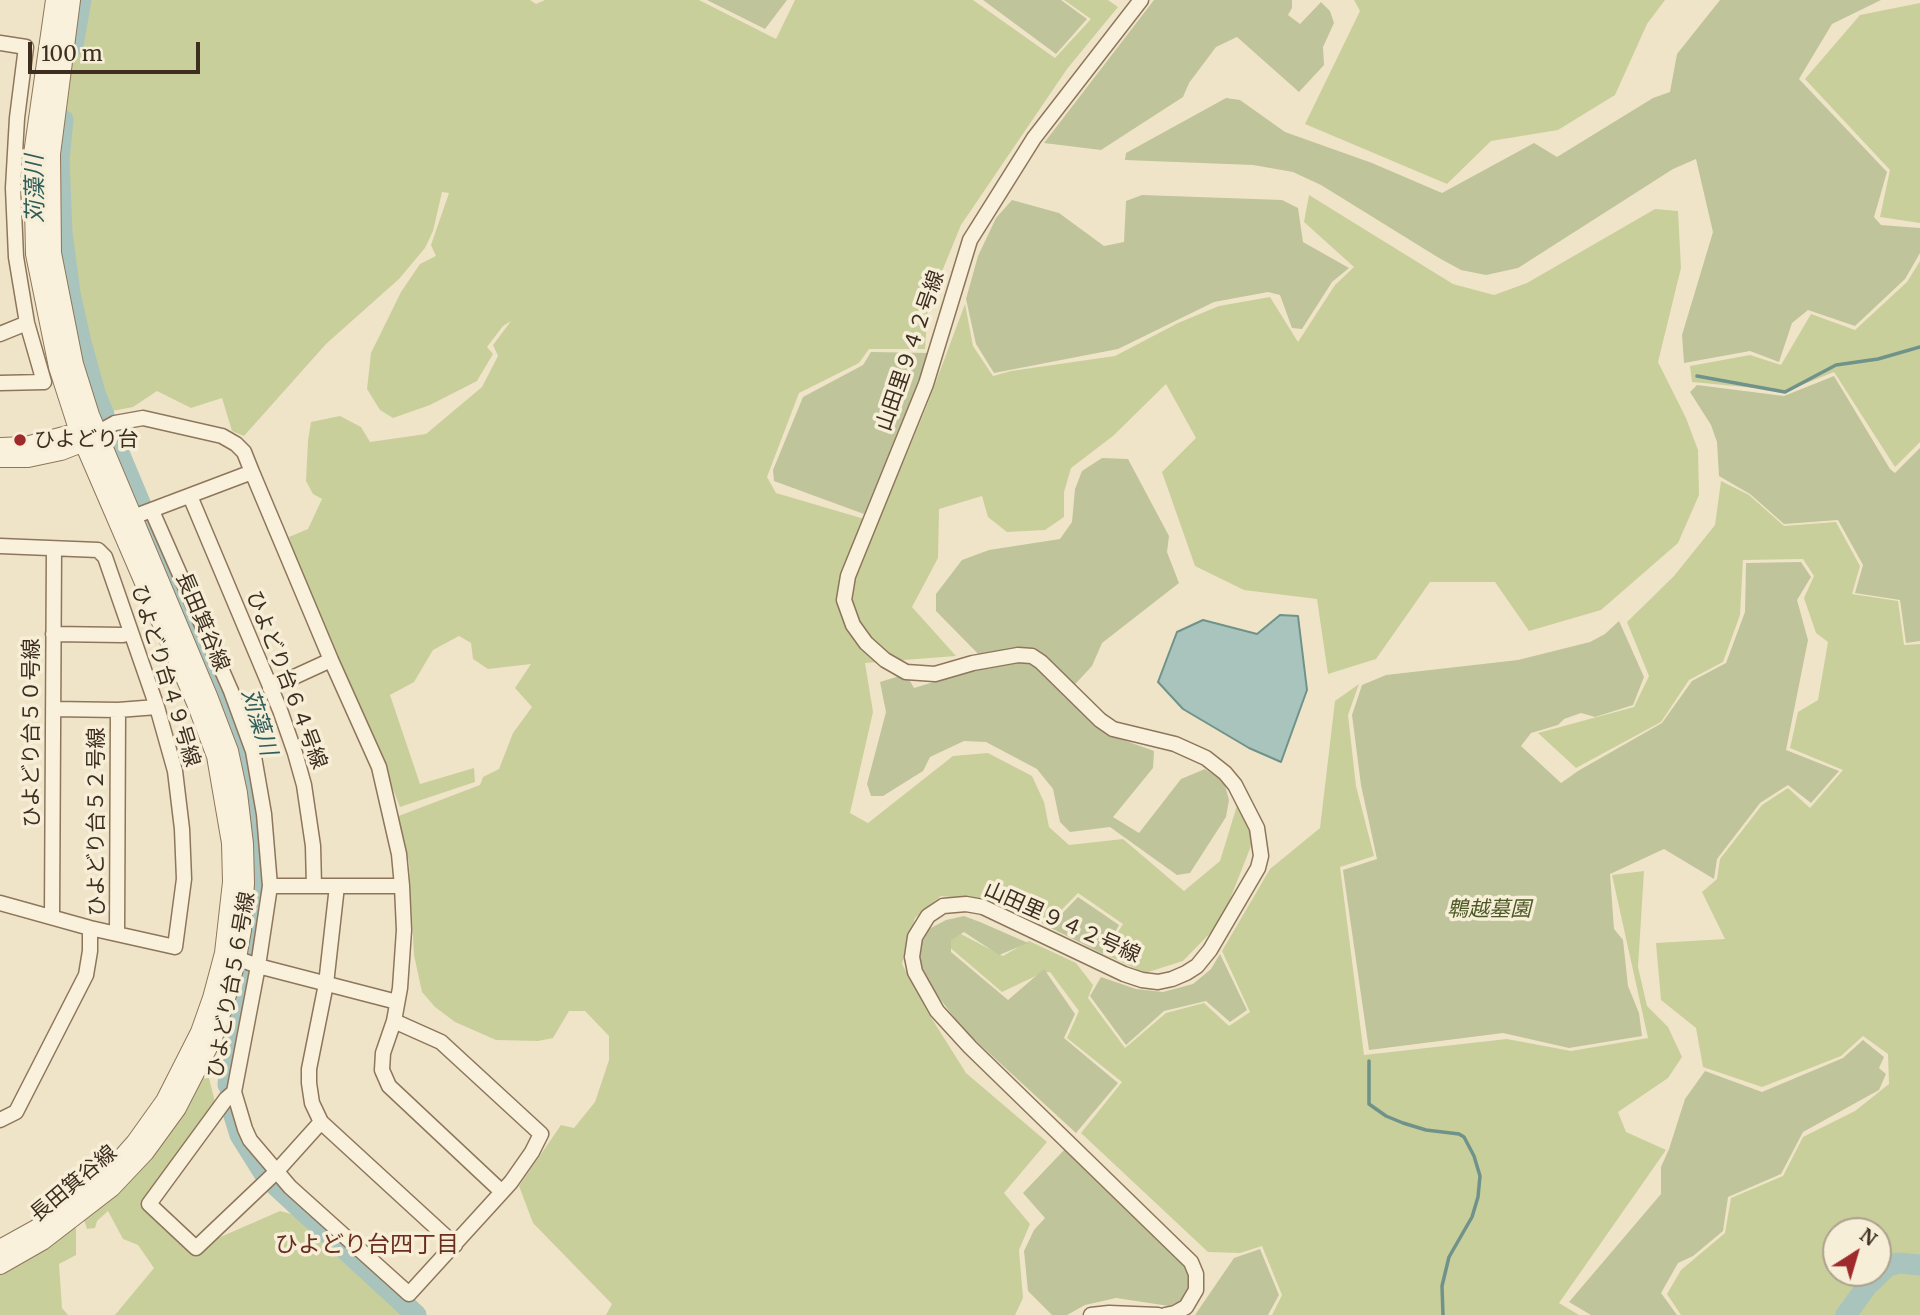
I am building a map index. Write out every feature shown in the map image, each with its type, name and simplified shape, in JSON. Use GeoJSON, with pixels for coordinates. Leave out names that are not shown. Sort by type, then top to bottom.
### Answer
{"type":"FeatureCollection","features":[{"type":"Feature","properties":{"kind":"street","name":"長田箕谷線"},"geometry":{"type":"LineString","coordinates":[[0,1265],[42,1241],[81,1212],[112,1187],[145,1152],[177,1108],[213,1038],[225,1002],[230,956],[231,843],[216,756],[58,367],[35,254],[33,154],[55,0]]}},
{"type":"Feature","properties":{"kind":"street","name":"長田箕谷線"},"geometry":{"type":"LineString","coordinates":[[0,1249],[75,1204],[104,1178],[135,1143],[166,1101],[200,1032],[242,930],[245,883],[238,793],[229,751],[133,517],[87,436],[52,253],[51,154],[71,0]]}},
{"type":"Feature","properties":{"kind":"street","name":"山田里９４２号線"},"geometry":{"type":"LineString","coordinates":[[1141,0],[1034,138],[970,240],[926,384],[848,576],[844,600],[853,625],[866,643],[885,660],[906,672],[935,674],[973,663],[1018,655],[1032,656],[1113,729],[1175,744],[1206,758],[1235,785],[1257,828],[1261,856],[1258,868],[1210,950],[1197,965],[1172,979],[1158,982],[1124,975],[983,907],[966,904],[943,906],[928,916],[915,937],[912,957],[915,972],[937,1011],[970,1047],[1191,1262],[1196,1274],[1196,1290],[1186,1307],[1165,1315]]}},
{"type":"Feature","properties":{"kind":"street"},"geometry":{"type":"LineString","coordinates":[[0,43],[26,47],[7,188],[27,323],[44,382],[0,383]]}},
{"type":"Feature","properties":{"kind":"street"},"geometry":{"type":"LineString","coordinates":[[0,117],[16,118]]}},
{"type":"Feature","properties":{"kind":"street"},"geometry":{"type":"LineString","coordinates":[[0,256],[16,257]]}},
{"type":"Feature","properties":{"kind":"street"},"geometry":{"type":"LineString","coordinates":[[0,334],[27,323]]}},
{"type":"Feature","properties":{"kind":"street"},"geometry":{"type":"LineString","coordinates":[[0,458],[28,458],[61,451],[115,423],[143,418],[222,436],[244,452],[379,767],[399,854],[404,930],[400,988],[394,1021],[383,1053],[382,1070],[389,1086],[502,1192]]}},
{"type":"Feature","properties":{"kind":"street"},"geometry":{"type":"LineString","coordinates":[[0,447],[26,446],[87,436]]}},
{"type":"Feature","properties":{"kind":"street"},"geometry":{"type":"LineString","coordinates":[[133,517],[252,472]]}},
{"type":"Feature","properties":{"kind":"street","name":"ひよどり台６４号線"},"geometry":{"type":"LineString","coordinates":[[190,496],[291,742],[304,785],[313,846],[314,886]]}},
{"type":"Feature","properties":{"kind":"street","name":"ひよどり台５６号線"},"geometry":{"type":"LineString","coordinates":[[152,511],[231,691],[253,751],[264,814],[270,886],[234,1092],[244,1129],[250,1140],[290,1187],[410,1294],[511,1182],[541,1134],[440,1042],[394,1021]]}},
{"type":"Feature","properties":{"kind":"street","name":"ひよどり台４９号線"},"geometry":{"type":"LineString","coordinates":[[0,546],[98,550],[105,557],[157,707],[175,771],[184,878],[175,947],[90,928],[0,903]]}},
{"type":"Feature","properties":{"kind":"street","name":"ひよどり台５０号線"},"geometry":{"type":"LineString","coordinates":[[52,917],[54,549]]}},
{"type":"Feature","properties":{"kind":"street"},"geometry":{"type":"LineString","coordinates":[[54,634],[123,635],[131,632]]}},
{"type":"Feature","properties":{"kind":"street"},"geometry":{"type":"LineString","coordinates":[[271,688],[331,660]]}},
{"type":"Feature","properties":{"kind":"street"},"geometry":{"type":"LineString","coordinates":[[53,709],[118,710],[157,707]]}},
{"type":"Feature","properties":{"kind":"street","name":"ひよどり台５２号線"},"geometry":{"type":"LineString","coordinates":[[117,934],[118,710]]}},
{"type":"Feature","properties":{"kind":"street"},"geometry":{"type":"LineString","coordinates":[[270,886],[402,886]]}},
{"type":"Feature","properties":{"kind":"street"},"geometry":{"type":"LineString","coordinates":[[337,886],[326,984],[309,1069],[313,1103],[321,1122],[455,1245]]}},
{"type":"Feature","properties":{"kind":"street"},"geometry":{"type":"LineString","coordinates":[[0,1120],[16,1112],[86,975],[90,928]]}},
{"type":"Feature","properties":{"kind":"street"},"geometry":{"type":"LineString","coordinates":[[230,956],[258,966],[397,1002]]}},
{"type":"Feature","properties":{"kind":"street"},"geometry":{"type":"LineString","coordinates":[[234,1092],[226,1099],[149,1204],[196,1248],[276,1172],[321,1122]]}},
{"type":"Feature","properties":{"kind":"street"},"geometry":{"type":"LineString","coordinates":[[1091,1315],[1158,1315]]}},
{"type":"Feature","properties":{"kind":"green space"},"geometry":{"type":"Polygon","coordinates":[[[59,0],[530,0],[536,4],[545,0],[699,0],[776,39],[795,0],[973,0],[1055,58],[1091,19],[1064,0],[1108,0],[1118,7],[1067,69],[961,225],[928,306],[925,349],[869,349],[859,363],[799,393],[767,477],[776,493],[878,523],[928,403],[965,304],[973,346],[993,376],[1115,356],[1178,323],[1219,306],[1270,297],[1298,342],[1335,285],[1354,267],[1304,222],[1309,195],[1453,284],[1494,295],[1527,283],[1655,209],[1678,211],[1681,268],[1658,362],[1686,418],[1698,450],[1699,495],[1678,543],[1601,610],[1529,631],[1495,582],[1430,582],[1376,659],[1328,674],[1317,599],[1244,590],[1195,566],[1162,472],[1196,438],[1166,384],[1113,436],[1071,468],[1064,492],[1064,517],[1045,530],[1007,532],[988,517],[982,496],[939,509],[938,558],[912,607],[956,656],[865,663],[873,712],[850,813],[868,823],[953,756],[988,753],[1032,776],[1044,802],[1049,827],[1069,845],[1123,839],[1184,891],[1220,861],[1239,799],[1253,841],[1221,922],[1183,961],[1145,973],[1104,954],[1123,924],[1078,893],[1047,925],[978,900],[941,896],[915,918],[902,964],[927,1011],[966,1073],[1047,1142],[1004,1193],[1030,1224],[1019,1250],[1023,1298],[1015,1315],[606,1315],[612,1304],[533,1223],[519,1186],[561,1125],[574,1128],[595,1102],[609,1060],[609,1036],[585,1011],[569,1011],[553,1038],[538,1041],[496,1040],[455,1022],[435,1007],[422,992],[414,955],[409,862],[396,817],[480,785],[483,777],[499,769],[513,733],[532,707],[515,688],[531,664],[488,669],[473,659],[471,643],[459,636],[433,650],[414,682],[390,695],[420,784],[474,768],[475,782],[400,807],[361,708],[315,613],[289,537],[308,529],[322,499],[313,494],[306,481],[311,422],[340,416],[361,427],[370,442],[426,434],[482,387],[498,356],[493,345],[511,321],[503,326],[487,347],[493,354],[477,381],[430,405],[393,418],[380,410],[367,389],[371,353],[401,292],[420,264],[436,256],[431,245],[449,193],[442,192],[433,231],[425,248],[399,279],[326,344],[244,436],[232,431],[222,398],[191,408],[157,391],[133,407],[107,412],[81,358],[58,204],[59,0]]]}},
{"type":"Feature","properties":{"kind":"green space"},"geometry":{"type":"Polygon","coordinates":[[[707,0],[787,0],[765,29],[707,0]]]}},
{"type":"Feature","properties":{"kind":"green space"},"geometry":{"type":"Polygon","coordinates":[[[983,0],[1061,0],[1087,19],[1056,54],[983,0]]]}},
{"type":"Feature","properties":{"kind":"green space"},"geometry":{"type":"Polygon","coordinates":[[[1154,0],[1292,0],[1288,15],[1300,24],[1321,2],[1330,11],[1334,23],[1323,47],[1324,65],[1299,92],[1237,37],[1216,47],[1189,83],[1183,97],[1101,150],[1044,143],[1154,0]]]}},
{"type":"Feature","properties":{"kind":"green space"},"geometry":{"type":"Polygon","coordinates":[[[1354,0],[1665,0],[1647,24],[1615,95],[1558,130],[1491,141],[1447,184],[1305,124],[1360,11],[1354,0]]]}},
{"type":"Feature","properties":{"kind":"green space"},"geometry":{"type":"Polygon","coordinates":[[[1720,0],[1881,0],[1832,24],[1799,79],[1887,172],[1874,217],[1881,225],[1920,228],[1920,253],[1905,279],[1855,326],[1808,310],[1792,323],[1779,362],[1750,351],[1684,363],[1682,335],[1713,232],[1696,159],[1673,169],[1518,268],[1486,275],[1461,270],[1321,185],[1293,172],[1253,165],[1125,160],[1126,153],[1226,98],[1240,100],[1285,132],[1372,163],[1442,193],[1534,143],[1557,157],[1653,98],[1670,92],[1677,54],[1720,0]]]}},
{"type":"Feature","properties":{"kind":"green space"},"geometry":{"type":"Polygon","coordinates":[[[1920,3],[1920,223],[1880,217],[1890,170],[1805,79],[1860,15],[1920,3]]]}},
{"type":"Feature","properties":{"kind":"green space"},"geometry":{"type":"Polygon","coordinates":[[[1142,195],[1282,200],[1298,208],[1303,242],[1349,268],[1332,282],[1302,329],[1292,328],[1280,295],[1268,292],[1214,302],[1118,349],[994,373],[976,344],[966,299],[978,256],[996,218],[1012,200],[1059,213],[1104,246],[1124,242],[1126,201],[1142,195]]]}},
{"type":"Feature","properties":{"kind":"green space"},"geometry":{"type":"Polygon","coordinates":[[[1920,261],[1920,442],[1895,467],[1834,372],[1787,391],[1692,382],[1690,366],[1750,355],[1781,365],[1811,314],[1855,330],[1907,282],[1920,261]]]}},
{"type":"Feature","properties":{"kind":"green space"},"geometry":{"type":"Polygon","coordinates":[[[871,352],[929,353],[864,514],[774,481],[773,470],[803,397],[863,365],[871,352]]]}},
{"type":"Feature","properties":{"kind":"green space"},"geometry":{"type":"Polygon","coordinates":[[[1834,376],[1890,469],[1895,473],[1920,448],[1920,641],[1906,643],[1900,600],[1855,593],[1863,565],[1838,520],[1784,524],[1750,494],[1719,476],[1717,442],[1711,425],[1690,392],[1697,385],[1784,396],[1834,376]]]}},
{"type":"Feature","properties":{"kind":"green space"},"geometry":{"type":"Polygon","coordinates":[[[1102,458],[1128,459],[1169,536],[1167,552],[1179,583],[1102,643],[1092,666],[1066,694],[1107,734],[1154,751],[1153,768],[1113,817],[1139,833],[1181,779],[1205,769],[1224,782],[1229,800],[1226,817],[1190,873],[1177,875],[1110,827],[1070,832],[1060,822],[1053,789],[1037,769],[986,742],[964,741],[930,757],[923,771],[883,796],[871,796],[867,784],[886,712],[880,682],[906,674],[914,688],[973,670],[992,668],[936,611],[936,594],[962,560],[989,550],[1060,539],[1072,522],[1075,489],[1082,471],[1102,458]]]}},
{"type":"Feature","properties":{"kind":"green space"},"geometry":{"type":"Polygon","coordinates":[[[1721,481],[1749,495],[1784,526],[1836,522],[1860,566],[1852,594],[1898,601],[1904,645],[1920,644],[1920,1315],[1681,1315],[1667,1294],[1681,1270],[1725,1233],[1731,1198],[1783,1176],[1803,1137],[1855,1111],[1889,1084],[1888,1054],[1863,1036],[1841,1056],[1762,1087],[1703,1067],[1696,1028],[1661,1000],[1656,943],[1725,939],[1702,892],[1717,879],[1720,859],[1762,805],[1788,788],[1810,808],[1843,770],[1790,748],[1798,712],[1818,700],[1828,642],[1816,633],[1804,598],[1814,576],[1803,559],[1743,560],[1740,615],[1723,662],[1689,680],[1661,722],[1576,768],[1538,733],[1634,707],[1649,676],[1627,622],[1674,576],[1715,525],[1721,481]]]}},
{"type":"Feature","properties":{"kind":"green space","name":"鵯越墓園"},"geometry":{"type":"Polygon","coordinates":[[[1801,562],[1811,577],[1797,600],[1808,640],[1786,750],[1839,771],[1811,803],[1788,785],[1760,803],[1717,859],[1714,879],[1664,849],[1610,874],[1614,929],[1623,940],[1628,986],[1639,1013],[1642,1036],[1569,1048],[1503,1033],[1369,1050],[1343,870],[1377,859],[1361,785],[1352,715],[1362,685],[1386,675],[1518,660],[1590,642],[1605,634],[1619,621],[1644,677],[1633,705],[1595,717],[1581,713],[1564,719],[1558,725],[1531,733],[1521,746],[1561,783],[1662,723],[1692,681],[1726,663],[1745,612],[1746,563],[1801,562]]]}},
{"type":"Feature","properties":{"kind":"green space"},"geometry":{"type":"Polygon","coordinates":[[[1359,684],[1348,715],[1356,786],[1374,856],[1340,867],[1364,1055],[1507,1039],[1571,1051],[1648,1038],[1612,875],[1644,871],[1638,967],[1647,1006],[1668,1027],[1682,1057],[1668,1078],[1618,1112],[1626,1132],[1666,1150],[1559,1303],[1579,1315],[1272,1315],[1282,1295],[1262,1246],[1240,1253],[1208,1252],[1081,1133],[1122,1082],[1067,1038],[1079,1011],[1050,972],[1042,973],[1002,992],[947,945],[955,931],[1003,956],[1029,941],[1076,963],[1093,985],[1088,998],[1125,1048],[1166,1013],[1204,1003],[1229,1026],[1250,1012],[1222,951],[1270,869],[1320,828],[1335,701],[1359,684]]]}},
{"type":"Feature","properties":{"kind":"green space"},"geometry":{"type":"Polygon","coordinates":[[[1078,897],[1119,925],[1103,954],[1049,927],[1078,897]]]}},
{"type":"Feature","properties":{"kind":"green space"},"geometry":{"type":"Polygon","coordinates":[[[964,916],[1028,943],[999,955],[964,932],[951,940],[951,952],[1008,1000],[1044,969],[1075,1014],[1064,1038],[1118,1083],[1076,1133],[963,1029],[928,983],[920,960],[922,942],[929,929],[946,920],[964,916]]]}},
{"type":"Feature","properties":{"kind":"green space"},"geometry":{"type":"Polygon","coordinates":[[[1220,954],[1247,1010],[1230,1022],[1206,1001],[1164,1011],[1126,1045],[1090,996],[1101,977],[1136,989],[1163,992],[1193,984],[1211,969],[1220,954]]]}},
{"type":"Feature","properties":{"kind":"green space"},"geometry":{"type":"Polygon","coordinates":[[[1863,1040],[1884,1057],[1879,1068],[1886,1074],[1879,1090],[1803,1132],[1781,1174],[1728,1197],[1723,1231],[1693,1256],[1678,1263],[1661,1293],[1677,1315],[1591,1315],[1569,1302],[1661,1194],[1661,1167],[1685,1099],[1705,1071],[1762,1092],[1843,1058],[1863,1040]]]}},
{"type":"Feature","properties":{"kind":"green space"},"geometry":{"type":"Polygon","coordinates":[[[209,1078],[215,1102],[146,1206],[191,1252],[280,1211],[295,1215],[421,1315],[115,1315],[154,1268],[138,1245],[123,1239],[108,1211],[97,1221],[95,1228],[87,1229],[84,1220],[118,1189],[198,1079],[209,1078]]]}},
{"type":"Feature","properties":{"kind":"green space"},"geometry":{"type":"Polygon","coordinates":[[[1065,1149],[1182,1253],[1192,1271],[1192,1286],[1184,1300],[1169,1306],[1116,1298],[1085,1305],[1067,1315],[1052,1315],[1028,1291],[1024,1251],[1034,1230],[1045,1218],[1023,1193],[1065,1149]]]}},
{"type":"Feature","properties":{"kind":"green space"},"geometry":{"type":"Polygon","coordinates":[[[76,1228],[76,1255],[59,1264],[62,1308],[68,1315],[0,1315],[0,1273],[63,1231],[76,1228]]]}},
{"type":"Feature","properties":{"kind":"green space"},"geometry":{"type":"Polygon","coordinates":[[[1260,1249],[1279,1295],[1268,1315],[1195,1315],[1234,1258],[1260,1249]]]}},
{"type":"Feature","properties":{"kind":"water"},"geometry":{"type":"Polygon","coordinates":[[[1280,615],[1298,616],[1307,690],[1281,762],[1249,748],[1183,709],[1158,682],[1177,632],[1203,620],[1257,634],[1280,615]]]}},
{"type":"Feature","properties":{"kind":"waterway","name":"苅藻川"},"geometry":{"type":"LineString","coordinates":[[73,46],[81,0]]}},
{"type":"Feature","properties":{"kind":"waterway","name":"苅藻川"},"geometry":{"type":"LineString","coordinates":[[63,120],[59,160],[62,232],[70,293],[95,393],[104,415]]}},
{"type":"Feature","properties":{"kind":"waterway"},"geometry":{"type":"LineString","coordinates":[[1697,376],[1785,392],[1836,365],[1878,359],[1920,347]]}},
{"type":"Feature","properties":{"kind":"waterway","name":"苅藻川"},"geometry":{"type":"LineString","coordinates":[[112,436],[143,510]]}},
{"type":"Feature","properties":{"kind":"waterway","name":"苅藻川"},"geometry":{"type":"LineString","coordinates":[[148,522],[227,704],[255,803],[258,912],[252,951]]}},
{"type":"Feature","properties":{"kind":"waterway","name":"苅藻川"},"geometry":{"type":"LineString","coordinates":[[228,1085],[231,1052],[247,979]]}},
{"type":"Feature","properties":{"kind":"waterway"},"geometry":{"type":"LineString","coordinates":[[1369,1061],[1369,1104],[1386,1116],[1403,1123],[1464,1137],[1480,1176],[1472,1217],[1449,1257],[1442,1286],[1443,1315]]}},
{"type":"Feature","properties":{"kind":"waterway","name":"苅藻川"},"geometry":{"type":"LineString","coordinates":[[231,1106],[240,1135],[265,1175]]}},
{"type":"Feature","properties":{"kind":"waterway","name":"苅藻川"},"geometry":{"type":"LineString","coordinates":[[273,1183],[416,1315]]}},
{"type":"Feature","properties":{"kind":"waterway"},"geometry":{"type":"LineString","coordinates":[[1846,1315],[1867,1286],[1888,1266],[1899,1263],[1920,1265]]}},
{"type":"Feature","properties":{"kind":"place","name":"ひよどり台"},"geometry":{"type":"Point","coordinates":[20,440]}},
{"type":"Feature","properties":{"kind":"district","name":"ひよどり台四丁目"},"geometry":{"type":"Point","coordinates":[367,1245]}}]}
